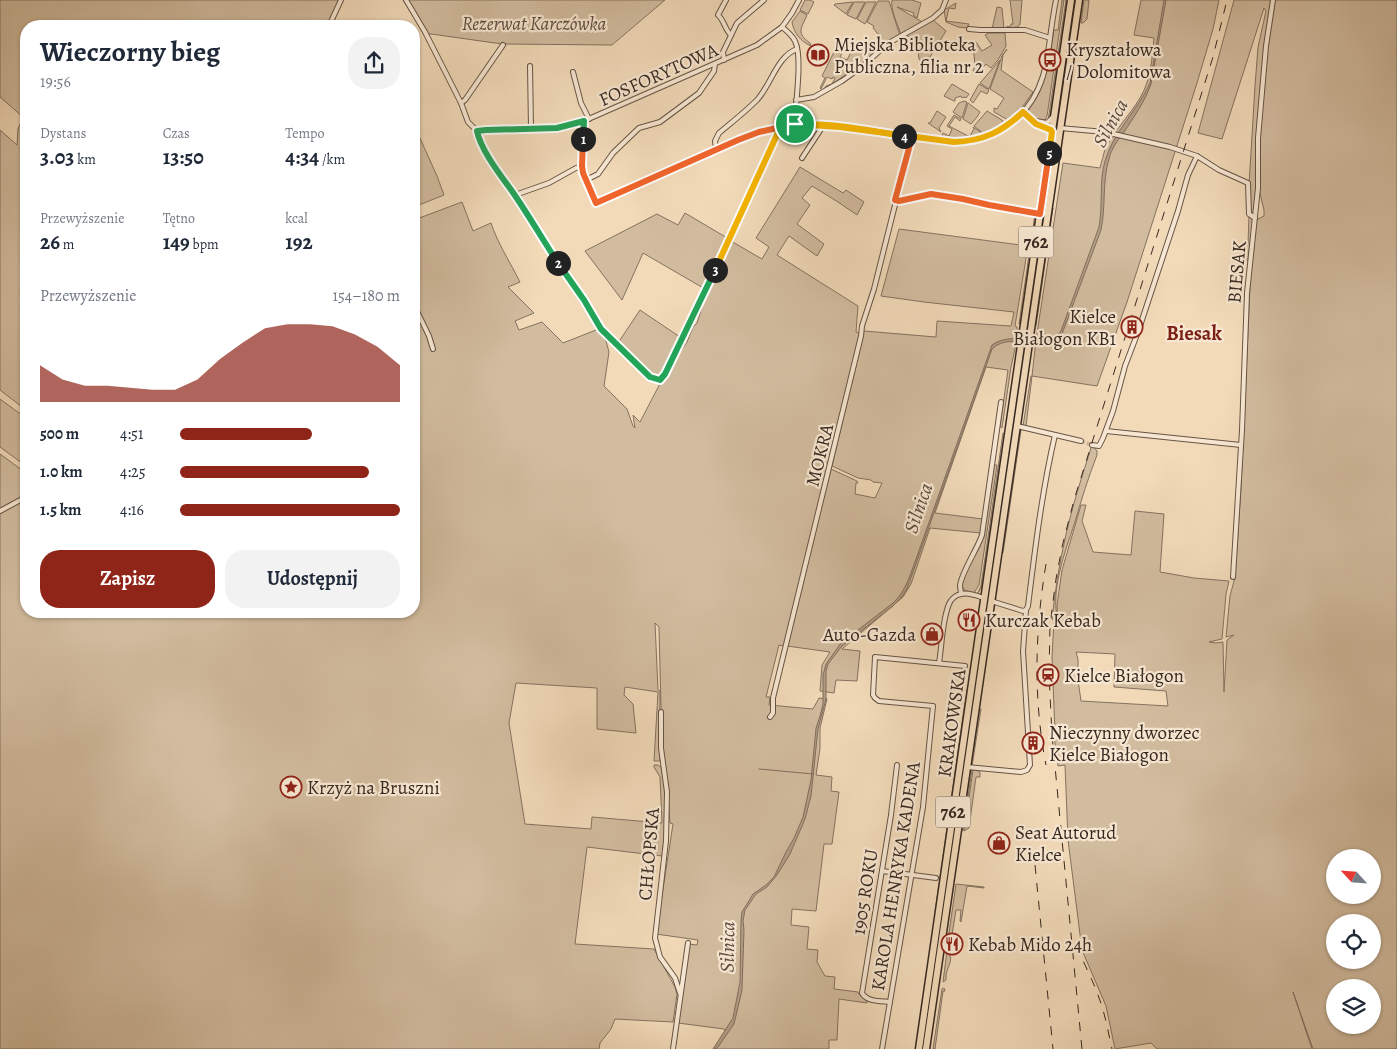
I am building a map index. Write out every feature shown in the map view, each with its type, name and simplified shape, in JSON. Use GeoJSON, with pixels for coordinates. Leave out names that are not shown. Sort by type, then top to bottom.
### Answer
{"type":"FeatureCollection","features":[{"type":"Feature","properties":{"kind":"main road","name":"KRAKOWSKA"},"geometry":{"type":"LineString","coordinates":[[919,1049],[988,600],[1017,426],[1025,347],[1023,336],[1071,0]]}},
{"type":"Feature","properties":{"kind":"main road","name":"KRAKOWSKA"},"geometry":{"type":"LineString","coordinates":[[926,1049],[967,767],[1009,431],[1025,347],[1030,337],[1079,0]]}},
{"type":"Feature","properties":{"kind":"street"},"geometry":{"type":"LineString","coordinates":[[332,20],[341,0]]}},
{"type":"Feature","properties":{"kind":"street"},"geometry":{"type":"LineString","coordinates":[[406,0],[418,20]]}},
{"type":"Feature","properties":{"kind":"street"},"geometry":{"type":"LineString","coordinates":[[726,0],[718,15],[731,35]]}},
{"type":"Feature","properties":{"kind":"street"},"geometry":{"type":"LineString","coordinates":[[724,60],[722,54],[738,22],[764,0]]}},
{"type":"Feature","properties":{"kind":"street","name":"FOSFORYTOWA"},"geometry":{"type":"LineString","coordinates":[[477,131],[557,128],[589,119],[756,45],[782,27],[799,0]]}},
{"type":"Feature","properties":{"kind":"street"},"geometry":{"type":"LineString","coordinates":[[796,100],[814,97],[842,80],[864,65],[887,44],[932,19],[942,10],[946,0]]}},
{"type":"Feature","properties":{"kind":"street"},"geometry":{"type":"LineString","coordinates":[[584,121],[582,166],[596,203],[716,149],[759,132],[781,126],[795,124],[823,126],[954,142],[970,142],[1000,131],[1023,112],[1033,98],[1042,81],[1045,69],[1056,0]]}},
{"type":"Feature","properties":{"kind":"street","name":"BIESAK"},"geometry":{"type":"LineString","coordinates":[[1233,577],[1247,294],[1258,188],[1258,138],[1266,46],[1274,0]]}},
{"type":"Feature","properties":{"kind":"street"},"geometry":{"type":"LineString","coordinates":[[420,24],[461,103],[468,122],[477,131],[479,139],[498,172],[584,300],[601,329],[650,377],[660,380],[665,374],[724,253],[781,126]]}},
{"type":"Feature","properties":{"kind":"street"},"geometry":{"type":"LineString","coordinates":[[782,27],[792,37],[797,49],[799,68],[795,124]]}},
{"type":"Feature","properties":{"kind":"street"},"geometry":{"type":"LineString","coordinates":[[969,29],[1025,30],[1050,38]]}},
{"type":"Feature","properties":{"kind":"street"},"geometry":{"type":"LineString","coordinates":[[461,103],[503,45]]}},
{"type":"Feature","properties":{"kind":"street"},"geometry":{"type":"LineString","coordinates":[[716,149],[715,140],[718,134],[757,100],[778,66],[791,52],[797,49]]}},
{"type":"Feature","properties":{"kind":"street"},"geometry":{"type":"LineString","coordinates":[[586,180],[598,174],[613,153],[639,128],[660,122],[699,93],[714,72],[715,64]]}},
{"type":"Feature","properties":{"kind":"street"},"geometry":{"type":"LineString","coordinates":[[530,66],[531,129]]}},
{"type":"Feature","properties":{"kind":"street"},"geometry":{"type":"LineString","coordinates":[[574,72],[581,103],[589,119]]}},
{"type":"Feature","properties":{"kind":"street"},"geometry":{"type":"LineString","coordinates":[[1023,112],[1036,124],[1050,128],[1052,132]]}},
{"type":"Feature","properties":{"kind":"street"},"geometry":{"type":"LineString","coordinates":[[1031,120],[1048,122],[1052,120],[1055,114]]}},
{"type":"Feature","properties":{"kind":"street"},"geometry":{"type":"LineString","coordinates":[[802,158],[823,126]]}},
{"type":"Feature","properties":{"kind":"street"},"geometry":{"type":"LineString","coordinates":[[1060,128],[1122,135],[1197,156],[1248,184],[1249,214],[1255,218]]}},
{"type":"Feature","properties":{"kind":"street","name":"MOKRA"},"geometry":{"type":"LineString","coordinates":[[770,717],[773,713],[773,698],[862,336],[862,326],[874,289],[912,137]]}},
{"type":"Feature","properties":{"kind":"street"},"geometry":{"type":"LineString","coordinates":[[1092,445],[1100,445],[1106,431],[1188,175],[1197,156]]}},
{"type":"Feature","properties":{"kind":"street"},"geometry":{"type":"LineString","coordinates":[[515,195],[550,183],[582,166]]}},
{"type":"Feature","properties":{"kind":"street"},"geometry":{"type":"LineString","coordinates":[[895,200],[899,201],[931,194],[1040,214]]}},
{"type":"Feature","properties":{"kind":"street"},"geometry":{"type":"LineString","coordinates":[[420,317],[433,350]]}},
{"type":"Feature","properties":{"kind":"street"},"geometry":{"type":"LineString","coordinates":[[961,594],[960,582],[982,535],[1001,402]]}},
{"type":"Feature","properties":{"kind":"street"},"geometry":{"type":"LineString","coordinates":[[1017,426],[1081,442]]}},
{"type":"Feature","properties":{"kind":"street"},"geometry":{"type":"LineString","coordinates":[[997,430],[1009,431]]}},
{"type":"Feature","properties":{"kind":"street"},"geometry":{"type":"LineString","coordinates":[[1106,431],[1241,445]]}},
{"type":"Feature","properties":{"kind":"street","name":"KRAKOWSKA"},"geometry":{"type":"LineString","coordinates":[[967,767],[1021,772],[1027,770],[1030,765],[1023,651],[1026,610],[1055,435]]}},
{"type":"Feature","properties":{"kind":"street"},"geometry":{"type":"LineString","coordinates":[[0,511],[20,500]]}},
{"type":"Feature","properties":{"kind":"street"},"geometry":{"type":"LineString","coordinates":[[965,666],[939,663],[945,620],[950,602],[954,597],[965,594],[1022,611],[1026,610]]}},
{"type":"Feature","properties":{"kind":"street","name":"KAROLA HENRYKA KADENA"},"geometry":{"type":"LineString","coordinates":[[882,1049],[923,808],[933,706],[879,701],[874,698],[875,657],[939,663]]}},
{"type":"Feature","properties":{"kind":"street","name":"CHŁOPSKA"},"geometry":{"type":"LineString","coordinates":[[661,712],[661,748],[667,792],[666,841],[655,938],[660,957],[677,983],[680,993]]}},
{"type":"Feature","properties":{"kind":"street","name":"1905 ROKU"},"geometry":{"type":"LineString","coordinates":[[890,1002],[868,999],[862,993],[897,765]]}},
{"type":"Feature","properties":{"kind":"street"},"geometry":{"type":"LineString","coordinates":[[882,871],[936,878]]}},
{"type":"Feature","properties":{"kind":"street"},"geometry":{"type":"LineString","coordinates":[[673,1049],[688,944]]}},
{"type":"Feature","properties":{"kind":"green space"},"geometry":{"type":"Polygon","coordinates":[[[0,0],[340,0],[331,20],[20,20],[20,114],[0,97],[0,0]]]}},
{"type":"Feature","properties":{"kind":"green space","name":"Rezerwat Karczówka"},"geometry":{"type":"Polygon","coordinates":[[[403,0],[665,0],[612,45],[502,44],[424,33],[420,27],[420,20],[416,20],[403,0]]]}},
{"type":"Feature","properties":{"kind":"green space"},"geometry":{"type":"Polygon","coordinates":[[[805,0],[814,2],[808,14],[800,10],[805,0]]]}},
{"type":"Feature","properties":{"kind":"green space"},"geometry":{"type":"Polygon","coordinates":[[[892,0],[912,0],[921,3],[917,18],[913,15],[914,13],[897,7],[924,23],[906,33],[905,31],[901,35],[893,12],[892,0]]]}},
{"type":"Feature","properties":{"kind":"green space"},"geometry":{"type":"Polygon","coordinates":[[[1010,0],[1022,0],[1020,24],[1018,27],[1006,28],[1013,24],[1010,0]]]}},
{"type":"Feature","properties":{"kind":"green space"},"geometry":{"type":"Polygon","coordinates":[[[1062,0],[1064,0],[1047,116],[1045,120],[1037,119],[1030,115],[1027,109],[1040,88],[1051,59],[1049,59],[1054,30],[1058,30],[1062,0]]]}},
{"type":"Feature","properties":{"kind":"green space"},"geometry":{"type":"Polygon","coordinates":[[[1066,0],[1069,0],[1048,121],[1066,0]]]}},
{"type":"Feature","properties":{"kind":"green space"},"geometry":{"type":"Polygon","coordinates":[[[1074,0],[1076,0],[1057,135],[1054,135],[1074,0]]]}},
{"type":"Feature","properties":{"kind":"green space"},"geometry":{"type":"Polygon","coordinates":[[[1084,0],[1089,0],[1087,19],[1081,23],[1084,0]]]}},
{"type":"Feature","properties":{"kind":"green space"},"geometry":{"type":"Polygon","coordinates":[[[1141,0],[1219,0],[1213,29],[1197,83],[1127,302],[1097,386],[1032,376],[1063,163],[1100,168],[1109,142],[1144,91],[1150,69],[1154,38],[1134,35],[1141,0]]]}},
{"type":"Feature","properties":{"kind":"green space"},"geometry":{"type":"Polygon","coordinates":[[[1234,0],[1397,0],[1397,1049],[1313,1049],[1293,992],[1312,1049],[1157,1049],[1151,1043],[1115,1049],[1106,1006],[1082,950],[1068,840],[1065,765],[1058,766],[1055,740],[1052,657],[1054,620],[1052,619],[1057,579],[1063,549],[1074,503],[1092,445],[1097,451],[1097,455],[1067,547],[1057,585],[1056,609],[1058,619],[1057,605],[1062,570],[1081,505],[1086,505],[1082,521],[1093,552],[1131,555],[1135,511],[1164,514],[1160,572],[1194,578],[1229,581],[1222,639],[1209,642],[1223,642],[1224,692],[1227,640],[1234,635],[1226,637],[1230,596],[1235,577],[1241,488],[1251,264],[1256,220],[1264,216],[1259,189],[1259,148],[1267,46],[1274,9],[1272,7],[1262,76],[1258,117],[1256,189],[1254,213],[1252,214],[1250,212],[1249,185],[1258,47],[1266,11],[1264,8],[1222,139],[1198,133],[1234,0]],[[1076,652],[1081,701],[1168,706],[1166,691],[1114,687],[1115,654],[1076,652]]]}},
{"type":"Feature","properties":{"kind":"green space"},"geometry":{"type":"Polygon","coordinates":[[[878,1],[889,1],[900,36],[886,42],[873,51],[882,36],[873,28],[874,26],[867,22],[878,1]]]}},
{"type":"Feature","properties":{"kind":"green space"},"geometry":{"type":"Polygon","coordinates":[[[853,2],[846,14],[834,5],[835,4],[853,2]]]}},
{"type":"Feature","properties":{"kind":"green space"},"geometry":{"type":"Polygon","coordinates":[[[854,2],[865,2],[856,19],[847,15],[854,2]]]}},
{"type":"Feature","properties":{"kind":"green space"},"geometry":{"type":"Polygon","coordinates":[[[866,2],[876,2],[865,24],[857,19],[866,2]]]}},
{"type":"Feature","properties":{"kind":"green space"},"geometry":{"type":"Polygon","coordinates":[[[956,3],[955,9],[949,8],[946,21],[969,24],[967,28],[958,27],[946,22],[944,10],[956,3]]]}},
{"type":"Feature","properties":{"kind":"green space"},"geometry":{"type":"Polygon","coordinates":[[[997,7],[1002,8],[1004,29],[992,29],[997,7]]]}},
{"type":"Feature","properties":{"kind":"green space"},"geometry":{"type":"Polygon","coordinates":[[[800,11],[807,15],[801,33],[811,46],[801,39],[793,26],[792,22],[800,11]]]}},
{"type":"Feature","properties":{"kind":"green space"},"geometry":{"type":"Polygon","coordinates":[[[933,20],[946,31],[925,65],[932,73],[919,59],[917,41],[906,35],[933,20]]]}},
{"type":"Feature","properties":{"kind":"green space"},"geometry":{"type":"Polygon","coordinates":[[[989,33],[1005,33],[1006,46],[991,68],[986,64],[979,72],[980,75],[973,71],[975,66],[973,44],[976,42],[982,51],[992,45],[985,35],[989,33]]]}},
{"type":"Feature","properties":{"kind":"green space"},"geometry":{"type":"Polygon","coordinates":[[[845,40],[873,53],[864,63],[832,84],[835,78],[827,77],[820,88],[825,78],[822,76],[837,46],[844,49],[840,57],[847,60],[852,50],[845,46],[844,48],[842,47],[845,40]]]}},
{"type":"Feature","properties":{"kind":"green space"},"geometry":{"type":"Polygon","coordinates":[[[1007,49],[1003,55],[1001,70],[1033,92],[1021,109],[1008,120],[994,112],[994,108],[997,109],[1004,98],[990,89],[1002,56],[1007,49]]]}},
{"type":"Feature","properties":{"kind":"green space"},"geometry":{"type":"Polygon","coordinates":[[[1000,60],[989,89],[980,83],[1000,60]]]}},
{"type":"Feature","properties":{"kind":"green space"},"geometry":{"type":"Polygon","coordinates":[[[952,84],[969,94],[966,98],[961,96],[955,98],[954,101],[944,96],[952,84]]]}},
{"type":"Feature","properties":{"kind":"green space"},"geometry":{"type":"Polygon","coordinates":[[[979,84],[989,90],[987,94],[981,91],[973,103],[970,100],[979,84]]]}},
{"type":"Feature","properties":{"kind":"green space"},"geometry":{"type":"Polygon","coordinates":[[[967,102],[962,118],[953,112],[959,103],[967,102]]]}},
{"type":"Feature","properties":{"kind":"green space"},"geometry":{"type":"Polygon","coordinates":[[[968,103],[980,112],[971,124],[963,119],[968,103]]]}},
{"type":"Feature","properties":{"kind":"green space"},"geometry":{"type":"Polygon","coordinates":[[[937,111],[946,117],[939,128],[941,132],[928,123],[930,123],[937,111]]]}},
{"type":"Feature","properties":{"kind":"green space"},"geometry":{"type":"Polygon","coordinates":[[[987,111],[1004,123],[984,134],[974,126],[987,111]]]}},
{"type":"Feature","properties":{"kind":"green space"},"geometry":{"type":"Polygon","coordinates":[[[954,115],[961,119],[960,121],[955,117],[949,126],[968,136],[970,136],[974,129],[973,127],[983,134],[966,138],[941,138],[943,133],[949,136],[952,129],[947,126],[954,115]]]}},
{"type":"Feature","properties":{"kind":"green space"},"geometry":{"type":"Polygon","coordinates":[[[20,124],[20,405],[0,390],[0,130],[17,145],[20,124]]]}},
{"type":"Feature","properties":{"kind":"green space"},"geometry":{"type":"Polygon","coordinates":[[[1054,137],[1057,138],[1027,337],[1025,337],[1054,137]]]}},
{"type":"Feature","properties":{"kind":"green space"},"geometry":{"type":"Polygon","coordinates":[[[420,138],[437,176],[444,195],[420,205],[420,138]]]}},
{"type":"Feature","properties":{"kind":"green space"},"geometry":{"type":"Polygon","coordinates":[[[800,167],[843,193],[846,190],[864,202],[857,215],[812,186],[802,198],[810,205],[797,224],[824,244],[817,256],[789,236],[777,255],[858,306],[856,332],[861,333],[784,646],[779,645],[766,697],[770,697],[769,705],[813,709],[819,698],[827,699],[820,728],[820,748],[816,775],[832,777],[831,791],[839,792],[832,844],[824,844],[816,911],[792,909],[791,925],[809,927],[807,949],[818,950],[817,962],[825,976],[835,977],[834,989],[858,992],[867,1001],[867,1003],[839,999],[837,1040],[829,1040],[829,1049],[716,1049],[726,1033],[724,1029],[678,1023],[689,944],[697,945],[698,940],[656,934],[673,824],[670,823],[662,748],[659,627],[655,623],[658,690],[660,691],[660,761],[654,761],[658,692],[625,687],[624,695],[633,704],[636,733],[597,729],[597,688],[516,683],[509,723],[525,824],[591,829],[592,817],[662,823],[660,777],[654,765],[662,768],[665,792],[665,833],[662,856],[587,847],[575,944],[654,949],[677,994],[673,1022],[615,1019],[611,1029],[600,1043],[599,1049],[0,1049],[0,454],[20,469],[20,498],[14,501],[16,503],[20,501],[20,618],[420,618],[420,218],[462,202],[473,231],[491,223],[520,282],[508,287],[534,313],[515,321],[519,330],[542,322],[563,343],[596,330],[604,334],[609,352],[604,386],[627,409],[635,428],[633,415],[640,422],[677,351],[680,352],[687,342],[693,327],[697,323],[707,291],[731,241],[762,259],[769,247],[756,238],[800,167]]]}},
{"type":"Feature","properties":{"kind":"green space"},"geometry":{"type":"Polygon","coordinates":[[[1053,208],[1036,326],[1034,325],[1049,222],[1053,208]]]}},
{"type":"Feature","properties":{"kind":"green space"},"geometry":{"type":"Polygon","coordinates":[[[685,213],[729,239],[705,289],[643,253],[622,300],[585,251],[657,214],[678,225],[685,213]]]}},
{"type":"Feature","properties":{"kind":"green space"},"geometry":{"type":"Polygon","coordinates":[[[1035,214],[1037,216],[1023,318],[1019,324],[1035,214]]]}},
{"type":"Feature","properties":{"kind":"green space"},"geometry":{"type":"Polygon","coordinates":[[[1249,216],[1253,220],[1248,260],[1245,260],[1246,245],[1248,244],[1249,216]]]}},
{"type":"Feature","properties":{"kind":"green space"},"geometry":{"type":"Polygon","coordinates":[[[899,229],[1028,246],[1015,326],[1017,327],[1018,335],[1002,428],[1000,426],[1008,370],[986,367],[935,513],[983,519],[981,533],[930,528],[911,584],[903,597],[842,649],[860,651],[857,681],[836,680],[834,693],[820,691],[822,665],[830,652],[787,646],[831,469],[857,481],[855,494],[875,498],[882,483],[858,478],[832,466],[864,331],[936,337],[937,321],[1011,326],[1014,312],[881,296],[899,229]]]}},
{"type":"Feature","properties":{"kind":"green space"},"geometry":{"type":"Polygon","coordinates":[[[640,310],[680,337],[663,372],[657,377],[650,373],[618,343],[640,310]]]}},
{"type":"Feature","properties":{"kind":"green space"},"geometry":{"type":"Polygon","coordinates":[[[1024,347],[1026,347],[1016,418],[1013,418],[1024,347]]]}},
{"type":"Feature","properties":{"kind":"green space"},"geometry":{"type":"Polygon","coordinates":[[[1031,376],[1026,426],[1023,426],[1031,376]]]}},
{"type":"Feature","properties":{"kind":"green space"},"geometry":{"type":"Polygon","coordinates":[[[0,399],[20,414],[20,462],[0,447],[0,399]]]}},
{"type":"Feature","properties":{"kind":"green space"},"geometry":{"type":"Polygon","coordinates":[[[1013,421],[1015,421],[991,588],[997,533],[1013,421]]]}},
{"type":"Feature","properties":{"kind":"green space"},"geometry":{"type":"Polygon","coordinates":[[[1021,430],[1003,553],[1002,553],[1019,431],[1021,430]]]}},
{"type":"Feature","properties":{"kind":"green space"},"geometry":{"type":"Polygon","coordinates":[[[1003,433],[1005,434],[992,531],[982,586],[978,593],[981,586],[1003,433]]]}},
{"type":"Feature","properties":{"kind":"green space"},"geometry":{"type":"Polygon","coordinates":[[[993,465],[997,465],[979,585],[974,593],[964,590],[962,579],[982,541],[993,465]]]}},
{"type":"Feature","properties":{"kind":"green space"},"geometry":{"type":"Polygon","coordinates":[[[985,613],[980,665],[933,977],[985,613]]]}},
{"type":"Feature","properties":{"kind":"green space"},"geometry":{"type":"Polygon","coordinates":[[[968,685],[937,912],[935,912],[964,709],[968,685]]]}},
{"type":"Feature","properties":{"kind":"green space"},"geometry":{"type":"Polygon","coordinates":[[[979,709],[981,709],[972,766],[970,764],[979,709]]]}},
{"type":"Feature","properties":{"kind":"green space"},"geometry":{"type":"Polygon","coordinates":[[[972,770],[963,831],[961,828],[970,771],[972,770]]]}},
{"type":"Feature","properties":{"kind":"green space"},"geometry":{"type":"Polygon","coordinates":[[[973,770],[979,771],[980,777],[976,777],[969,828],[964,831],[973,770]]]}},
{"type":"Feature","properties":{"kind":"green space"},"geometry":{"type":"Polygon","coordinates":[[[956,884],[984,888],[967,886],[961,922],[961,910],[956,910],[951,941],[948,940],[956,884]]]}},
{"type":"Feature","properties":{"kind":"green space"},"geometry":{"type":"Polygon","coordinates":[[[947,951],[950,961],[946,980],[943,982],[947,951]]]}},
{"type":"Feature","properties":{"kind":"green space"},"geometry":{"type":"Polygon","coordinates":[[[944,988],[935,1049],[933,1049],[942,989],[944,988]]]}},
{"type":"Feature","properties":{"kind":"shaded area"},"geometry":{"type":"Polygon","coordinates":[[[1164,0],[1166,0],[1151,84],[1146,97],[1110,155],[1101,230],[1062,334],[1054,342],[1046,345],[1009,342],[1001,343],[992,349],[907,589],[893,606],[842,646],[828,664],[826,671],[826,699],[818,729],[811,796],[805,819],[790,854],[777,875],[767,887],[756,894],[745,910],[743,921],[742,990],[734,1024],[718,1047],[713,1049],[733,1018],[740,982],[742,912],[753,894],[774,877],[803,817],[811,780],[816,728],[823,704],[823,675],[826,664],[841,643],[893,603],[904,588],[912,571],[992,345],[1010,339],[1023,339],[1043,343],[1054,339],[1061,331],[1099,227],[1102,176],[1105,161],[1114,140],[1150,83],[1164,0]]]}},
{"type":"Feature","properties":{"kind":"waterway"},"geometry":{"type":"LineString","coordinates":[[759,769],[813,774]]}},
{"type":"Feature","properties":{"kind":"tunnel"},"geometry":{"type":"LineString","coordinates":[[1081,441],[1092,445]]}},
{"type":"Feature","properties":{"kind":"railway"},"geometry":{"type":"LineString","coordinates":[[1082,1049],[1052,735],[1049,674],[1050,625],[1056,579],[1074,500],[1213,57],[1227,0]]}},
{"type":"Feature","properties":{"kind":"railway"},"geometry":{"type":"LineString","coordinates":[[1046,564],[1042,589],[1037,664],[1039,715],[1046,765]]}},
{"type":"Feature","properties":{"kind":"railway"},"geometry":{"type":"LineString","coordinates":[[1035,865],[1053,1049]]}},
{"type":"Feature","properties":{"kind":"railway"},"geometry":{"type":"LineString","coordinates":[[1077,945],[1096,989],[1112,1049]]}},
{"type":"Feature","properties":{"kind":"place","name":"Miejska Biblioteka Publiczna, filia nr 2"},"geometry":{"type":"Point","coordinates":[818,55]}},
{"type":"Feature","properties":{"kind":"place","name":"Kryształowa / Dolomitowa"},"geometry":{"type":"Point","coordinates":[1050,60]}},
{"type":"Feature","properties":{"kind":"place","name":"Kielce Białogon KB1"},"geometry":{"type":"Point","coordinates":[1132,327]}},
{"type":"Feature","properties":{"kind":"place","name":"Kurczak Kebab"},"geometry":{"type":"Point","coordinates":[969,620]}},
{"type":"Feature","properties":{"kind":"place","name":"Auto-Gazda"},"geometry":{"type":"Point","coordinates":[932,634]}},
{"type":"Feature","properties":{"kind":"place","name":"Kielce Białogon"},"geometry":{"type":"Point","coordinates":[1048,675]}},
{"type":"Feature","properties":{"kind":"place","name":"Nieczynny dworzec Kielce Białogon"},"geometry":{"type":"Point","coordinates":[1033,743]}},
{"type":"Feature","properties":{"kind":"place","name":"Krzyż na Bruszni"},"geometry":{"type":"Point","coordinates":[291,787]}},
{"type":"Feature","properties":{"kind":"place","name":"Seat Autorud Kielce"},"geometry":{"type":"Point","coordinates":[999,843]}},
{"type":"Feature","properties":{"kind":"place","name":"Kebab Mido 24h"},"geometry":{"type":"Point","coordinates":[952,944]}},
{"type":"Feature","properties":{"kind":"district","name":"Biesak"},"geometry":{"type":"Point","coordinates":[1194,333]}},
{"type":"Feature","properties":{"kind":"route"},"geometry":{"type":"LineString","coordinates":[[795,124],[781,126],[759,132],[738,140],[596,203],[584,177],[582,166],[584,121],[557,128],[477,131],[479,139],[498,172],[584,300],[601,329],[650,377],[660,380],[665,374],[724,253],[781,126],[788,125],[795,124],[840,127],[912,137],[895,200],[899,201],[931,194],[1040,214],[1052,132],[1050,128],[1033,122],[1023,112],[1000,131],[970,142],[954,142],[840,127],[823,126],[795,124]]}},
{"type":"Feature","properties":{"kind":"water label","name":"Silnica"},"geometry":{"type":"Point","coordinates":[1110,123]}},
{"type":"Feature","properties":{"kind":"water label","name":"Silnica"},"geometry":{"type":"Point","coordinates":[918,508]}},
{"type":"Feature","properties":{"kind":"water label","name":"Silnica"},"geometry":{"type":"Point","coordinates":[727,947]}}]}
